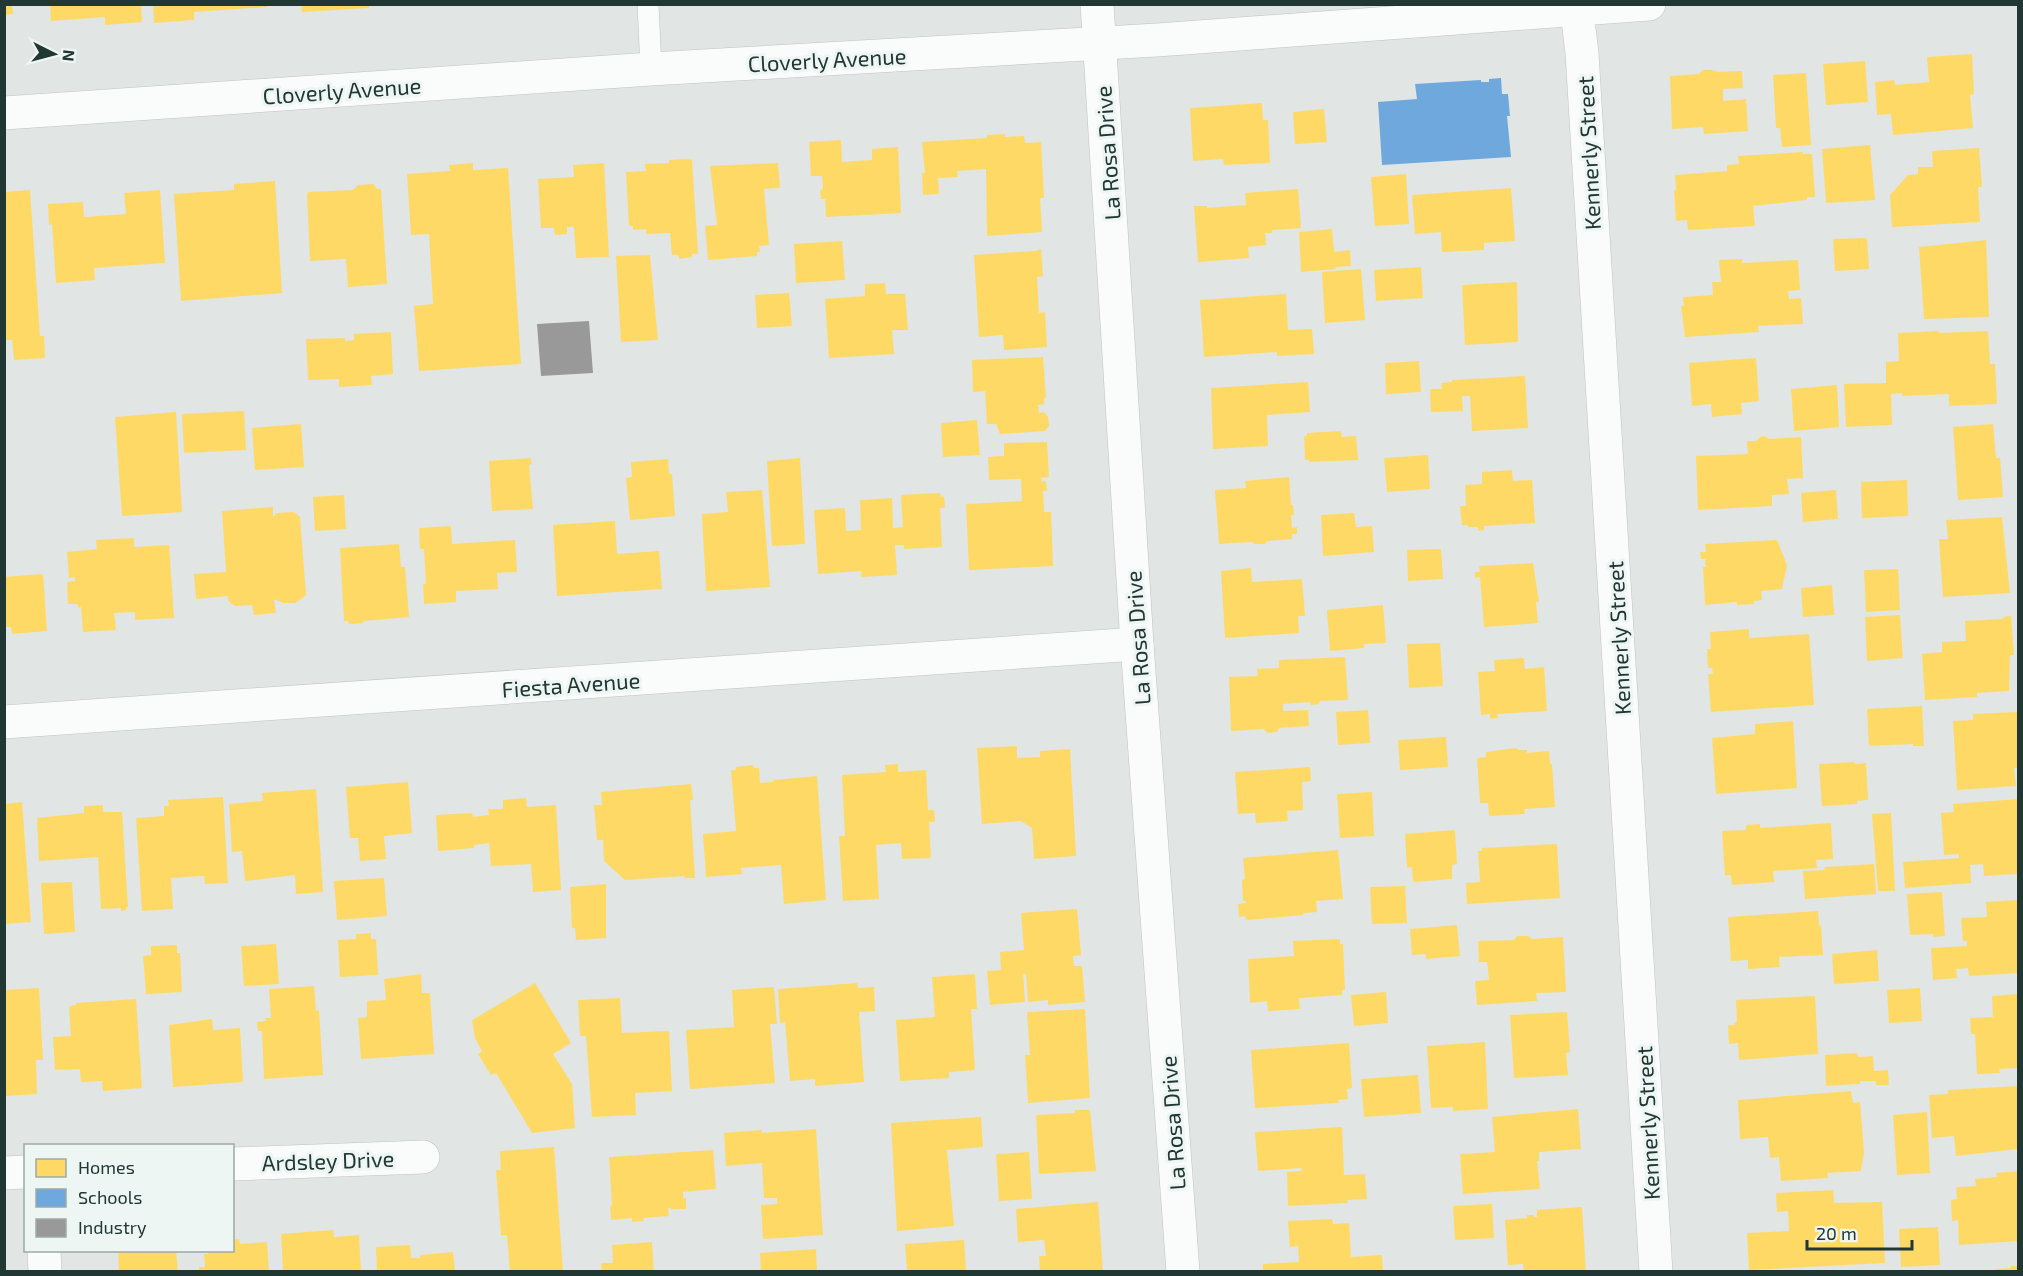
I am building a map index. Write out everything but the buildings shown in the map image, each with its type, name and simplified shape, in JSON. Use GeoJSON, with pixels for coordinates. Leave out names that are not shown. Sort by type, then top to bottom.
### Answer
{"type":"FeatureCollection","features":[{"type":"Feature","properties":{"kind":"street","name":"La Rosa Drive"},"geometry":{"type":"LineString","coordinates":[[1097,4],[1137,645],[1183,1272]]}},
{"type":"Feature","properties":{"kind":"street","name":"Cloverly Avenue"},"geometry":{"type":"LineString","coordinates":[[4,113],[651,69],[1100,43],[1576,7],[1649,4]]}},
{"type":"Feature","properties":{"kind":"street","name":"Kennerly Street"},"geometry":{"type":"LineString","coordinates":[[1576,7],[1582,53],[1656,1272]]}},
{"type":"Feature","properties":{"kind":"street","name":"Fiesta Avenue"},"geometry":{"type":"LineString","coordinates":[[4,722],[1137,645]]}},
{"type":"Feature","properties":{"kind":"street","name":"Ardsley Drive"},"geometry":{"type":"LineString","coordinates":[[234,1164],[423,1156]]}},
{"type":"Feature","properties":{"kind":"street"},"geometry":{"type":"LineString","coordinates":[[4,1173],[24,1172]]}},
{"type":"Feature","properties":{"kind":"street"},"geometry":{"type":"LineString","coordinates":[[44,1252],[45,1272]]}},
{"type":"Feature","properties":{"kind":"lane"},"geometry":{"type":"LineString","coordinates":[[648,4],[651,69]]}}]}
